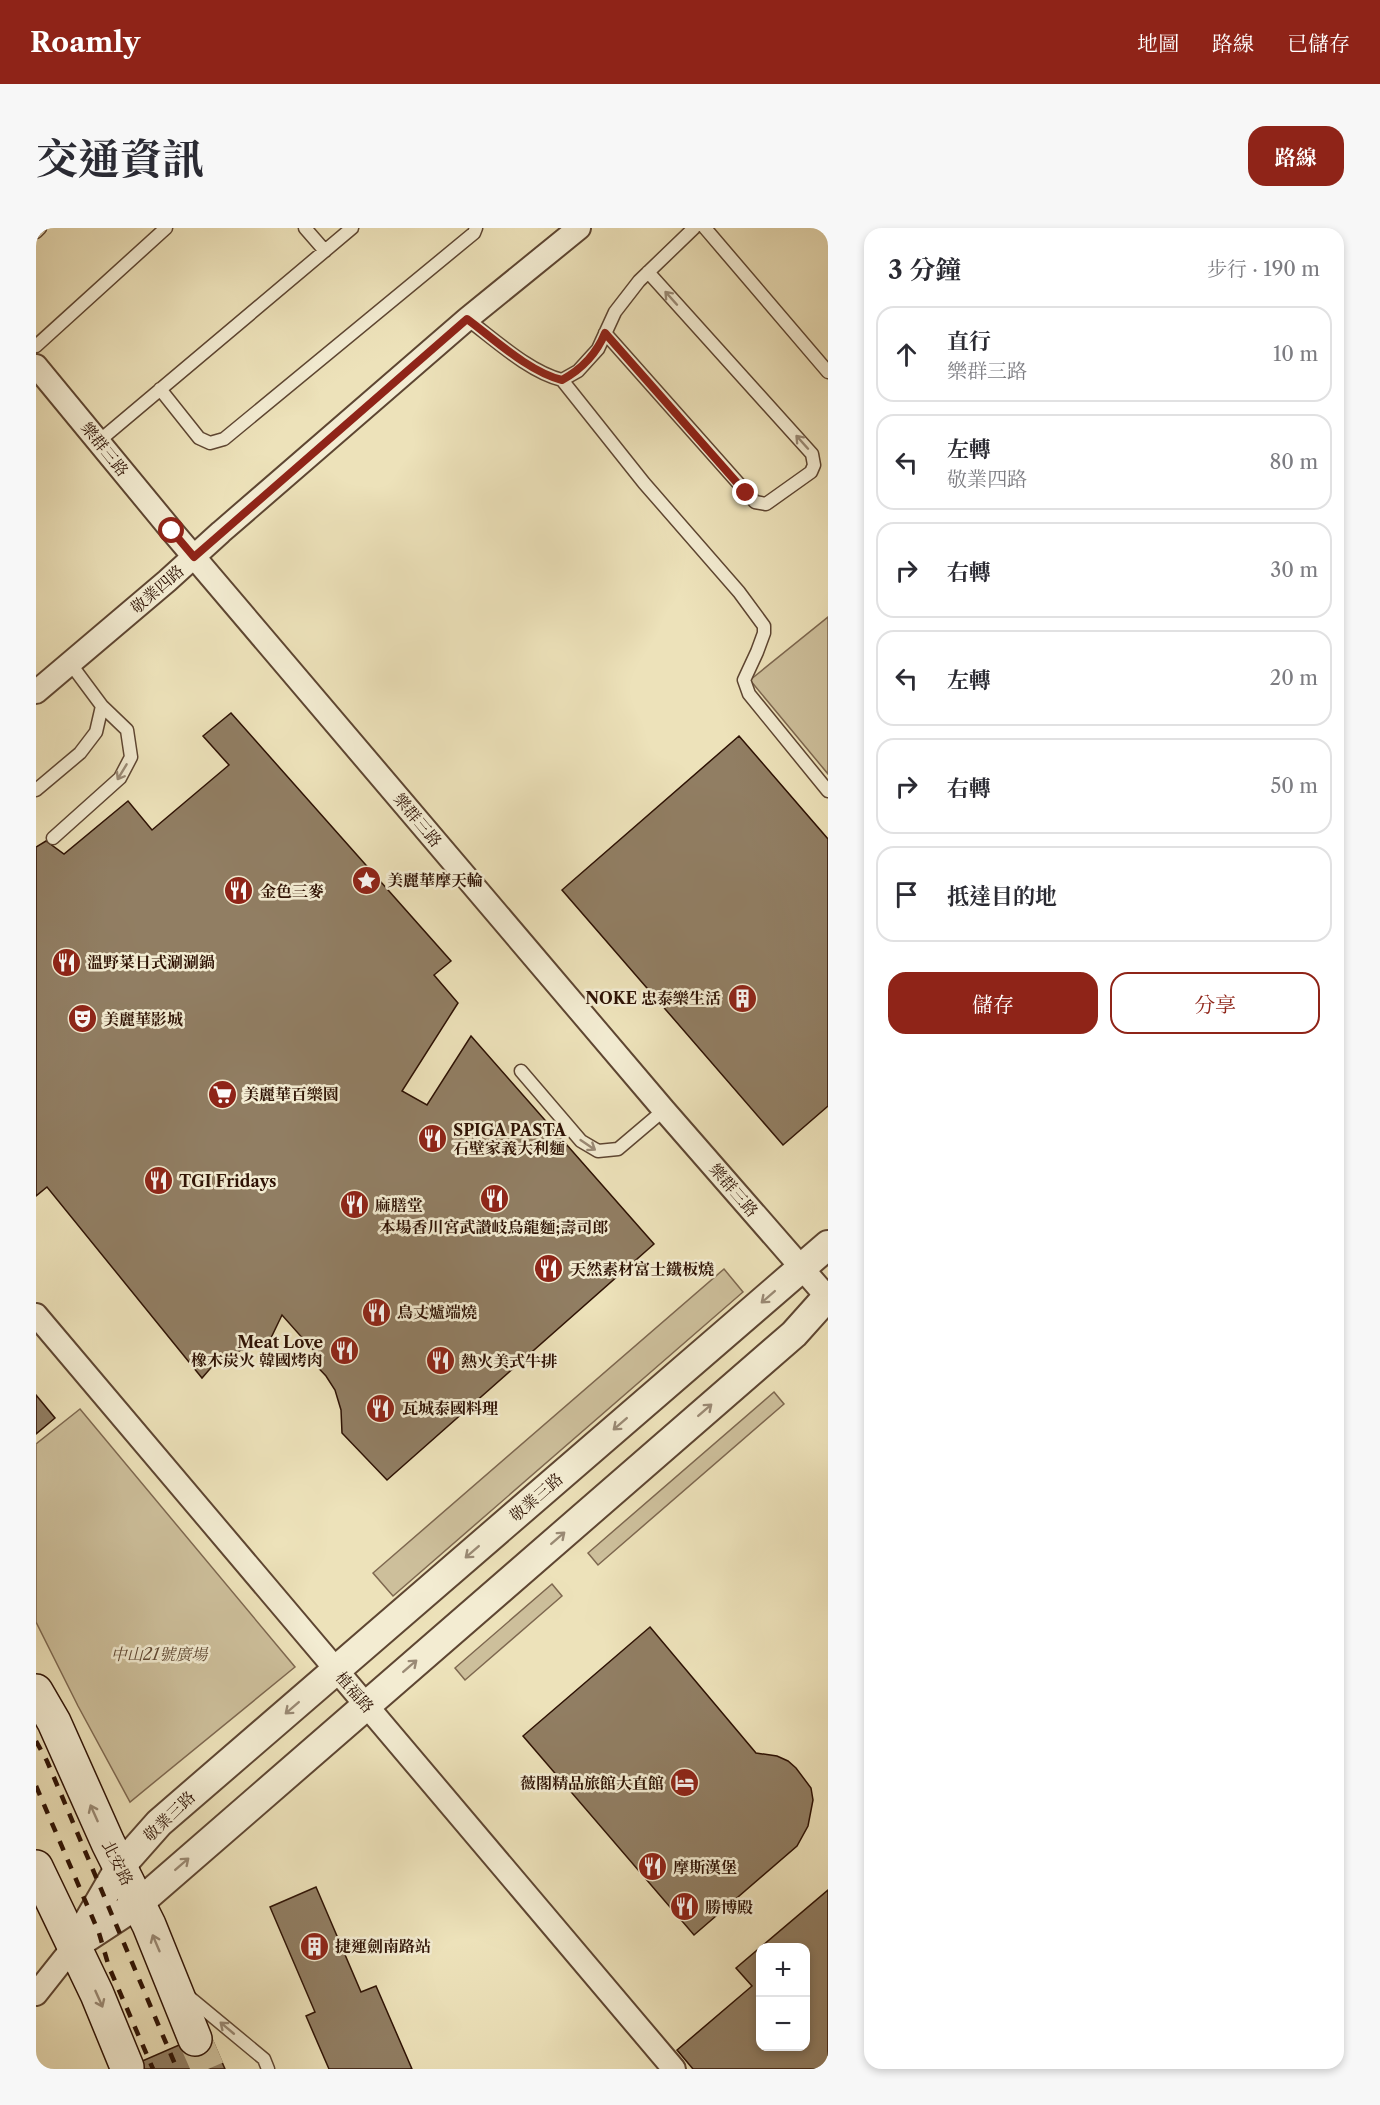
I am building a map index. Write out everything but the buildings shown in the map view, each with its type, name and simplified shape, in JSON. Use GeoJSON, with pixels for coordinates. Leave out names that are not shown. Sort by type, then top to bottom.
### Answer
{"type":"FeatureCollection","features":[{"type":"Feature","properties":{"kind":"main road","name":"北安路"},"geometry":{"type":"LineString","coordinates":[[36,1691],[54,1722],[138,1903],[174,1984],[195,2039]]}},
{"type":"Feature","properties":{"kind":"main road"},"geometry":{"type":"LineString","coordinates":[[36,1867],[97,1994],[127,2067]]}},
{"type":"Feature","properties":{"kind":"street","name":"敬業四路"},"geometry":{"type":"LineString","coordinates":[[36,692],[567,232]]}},
{"type":"Feature","properties":{"kind":"street","name":"樂群三路"},"geometry":{"type":"LineString","coordinates":[[36,366],[194,557],[664,1110],[828,1297]]}},
{"type":"Feature","properties":{"kind":"street","name":"敬業三路"},"geometry":{"type":"LineString","coordinates":[[74,1946],[120,1867],[159,1822],[828,1245]]}},
{"type":"Feature","properties":{"kind":"street"},"geometry":{"type":"LineString","coordinates":[[36,1994],[74,1946],[138,1903],[794,1334],[828,1297]]}},
{"type":"Feature","properties":{"kind":"street","name":"植福路"},"geometry":{"type":"LineString","coordinates":[[36,1315],[674,2069]]}},
{"type":"Feature","properties":{"kind":"lane"},"geometry":{"type":"LineString","coordinates":[[36,232],[40,228]]}},
{"type":"Feature","properties":{"kind":"lane"},"geometry":{"type":"LineString","coordinates":[[36,346],[166,228]]}},
{"type":"Feature","properties":{"kind":"lane"},"geometry":{"type":"LineString","coordinates":[[305,228],[325,251]]}},
{"type":"Feature","properties":{"kind":"lane"},"geometry":{"type":"LineString","coordinates":[[99,441],[352,228]]}},
{"type":"Feature","properties":{"kind":"lane"},"geometry":{"type":"LineString","coordinates":[[160,389],[199,438],[210,443],[224,439],[474,233],[476,228]]}},
{"type":"Feature","properties":{"kind":"lane"},"geometry":{"type":"LineString","coordinates":[[562,380],[578,371],[598,349],[615,312],[639,280],[694,228]]}},
{"type":"Feature","properties":{"kind":"lane"},"geometry":{"type":"LineString","coordinates":[[705,228],[828,372]]}},
{"type":"Feature","properties":{"kind":"lane"},"geometry":{"type":"LineString","coordinates":[[605,333],[755,502],[766,504],[811,472],[814,465],[812,454],[648,272]]}},
{"type":"Feature","properties":{"kind":"lane"},"geometry":{"type":"LineString","coordinates":[[467,319],[549,377],[562,380],[644,483],[739,592],[764,626],[764,633],[744,680],[748,693],[828,791]]}},
{"type":"Feature","properties":{"kind":"lane"},"geometry":{"type":"LineString","coordinates":[[53,838],[120,778],[131,757],[127,730],[102,706],[70,663]]}},
{"type":"Feature","properties":{"kind":"lane"},"geometry":{"type":"LineString","coordinates":[[36,790],[80,753],[96,732],[102,706]]}},
{"type":"Feature","properties":{"kind":"lane"},"geometry":{"type":"LineString","coordinates":[[521,1071],[581,1141],[598,1151],[618,1149],[664,1110]]}},
{"type":"Feature","properties":{"kind":"lane"},"geometry":{"type":"LineString","coordinates":[[174,1984],[264,2059],[268,2069]]}},
{"type":"Feature","properties":{"kind":"green space"},"geometry":{"type":"Polygon","coordinates":[[[828,617],[828,774],[750,680],[828,617]]]}},
{"type":"Feature","properties":{"kind":"green space"},"geometry":{"type":"Polygon","coordinates":[[[724,1269],[743,1292],[393,1596],[373,1573],[724,1269]]]}},
{"type":"Feature","properties":{"kind":"green space"},"geometry":{"type":"Polygon","coordinates":[[[774,1392],[784,1404],[598,1565],[588,1553],[774,1392]]]}},
{"type":"Feature","properties":{"kind":"green space","name":"中山21號廣場"},"geometry":{"type":"Polygon","coordinates":[[[80,1409],[295,1667],[130,1802],[36,1622],[36,1444],[80,1409]]]}},
{"type":"Feature","properties":{"kind":"green space"},"geometry":{"type":"Polygon","coordinates":[[[552,1584],[562,1596],[465,1680],[455,1668],[552,1584]]]}},
{"type":"Feature","properties":{"kind":"tunnel"},"geometry":{"type":"LineString","coordinates":[[195,2039],[208,2069]]}},
{"type":"Feature","properties":{"kind":"railway"},"geometry":{"type":"LineString","coordinates":[[36,1741],[47,1761],[177,2069]]}},
{"type":"Feature","properties":{"kind":"railway"},"geometry":{"type":"LineString","coordinates":[[36,1786],[99,1933],[109,1967],[153,2069]]}},
{"type":"Feature","properties":{"kind":"place","name":"美麗華摩天輪"},"geometry":{"type":"Point","coordinates":[366,880]}},
{"type":"Feature","properties":{"kind":"place","name":"金色三麥"},"geometry":{"type":"Point","coordinates":[239,891]}},
{"type":"Feature","properties":{"kind":"place","name":"溫野菜日式涮涮鍋"},"geometry":{"type":"Point","coordinates":[66,962]}},
{"type":"Feature","properties":{"kind":"place","name":"NOKE 忠泰樂生活"},"geometry":{"type":"Point","coordinates":[742,998]}},
{"type":"Feature","properties":{"kind":"place","name":"美麗華影城"},"geometry":{"type":"Point","coordinates":[82,1019]}},
{"type":"Feature","properties":{"kind":"place","name":"美麗華百樂園"},"geometry":{"type":"Point","coordinates":[222,1094]}},
{"type":"Feature","properties":{"kind":"place","name":"SPIGA PASTA 石壁家義大利麵"},"geometry":{"type":"Point","coordinates":[432,1139]}},
{"type":"Feature","properties":{"kind":"place","name":"TGI Fridays"},"geometry":{"type":"Point","coordinates":[158,1181]}},
{"type":"Feature","properties":{"kind":"place","name":"本場香川宮武讃岐烏龍麵;壽司郎"},"geometry":{"type":"Point","coordinates":[494,1199]}},
{"type":"Feature","properties":{"kind":"place","name":"麻膳堂"},"geometry":{"type":"Point","coordinates":[354,1205]}},
{"type":"Feature","properties":{"kind":"place","name":"天然素材富士鐵板燒"},"geometry":{"type":"Point","coordinates":[549,1269]}},
{"type":"Feature","properties":{"kind":"place","name":"鳥丈爐端燒"},"geometry":{"type":"Point","coordinates":[376,1312]}},
{"type":"Feature","properties":{"kind":"place","name":"Meat Love 橡木炭火 韓國烤肉"},"geometry":{"type":"Point","coordinates":[344,1351]}},
{"type":"Feature","properties":{"kind":"place","name":"熱火美式牛排"},"geometry":{"type":"Point","coordinates":[440,1361]}},
{"type":"Feature","properties":{"kind":"place","name":"瓦城泰國料理"},"geometry":{"type":"Point","coordinates":[381,1408]}},
{"type":"Feature","properties":{"kind":"place","name":"薇閣精品旅館大直館"},"geometry":{"type":"Point","coordinates":[685,1783]}},
{"type":"Feature","properties":{"kind":"place","name":"摩斯漢堡"},"geometry":{"type":"Point","coordinates":[652,1867]}},
{"type":"Feature","properties":{"kind":"place","name":"勝博殿"},"geometry":{"type":"Point","coordinates":[684,1907]}},
{"type":"Feature","properties":{"kind":"place","name":"捷運劍南路站"},"geometry":{"type":"Point","coordinates":[314,1946]}},
{"type":"Feature","properties":{"kind":"route"},"geometry":{"type":"LineString","coordinates":[[172,531],[194,557],[467,319],[549,377],[562,380],[578,371],[598,349],[605,333],[746,493]]}}]}
